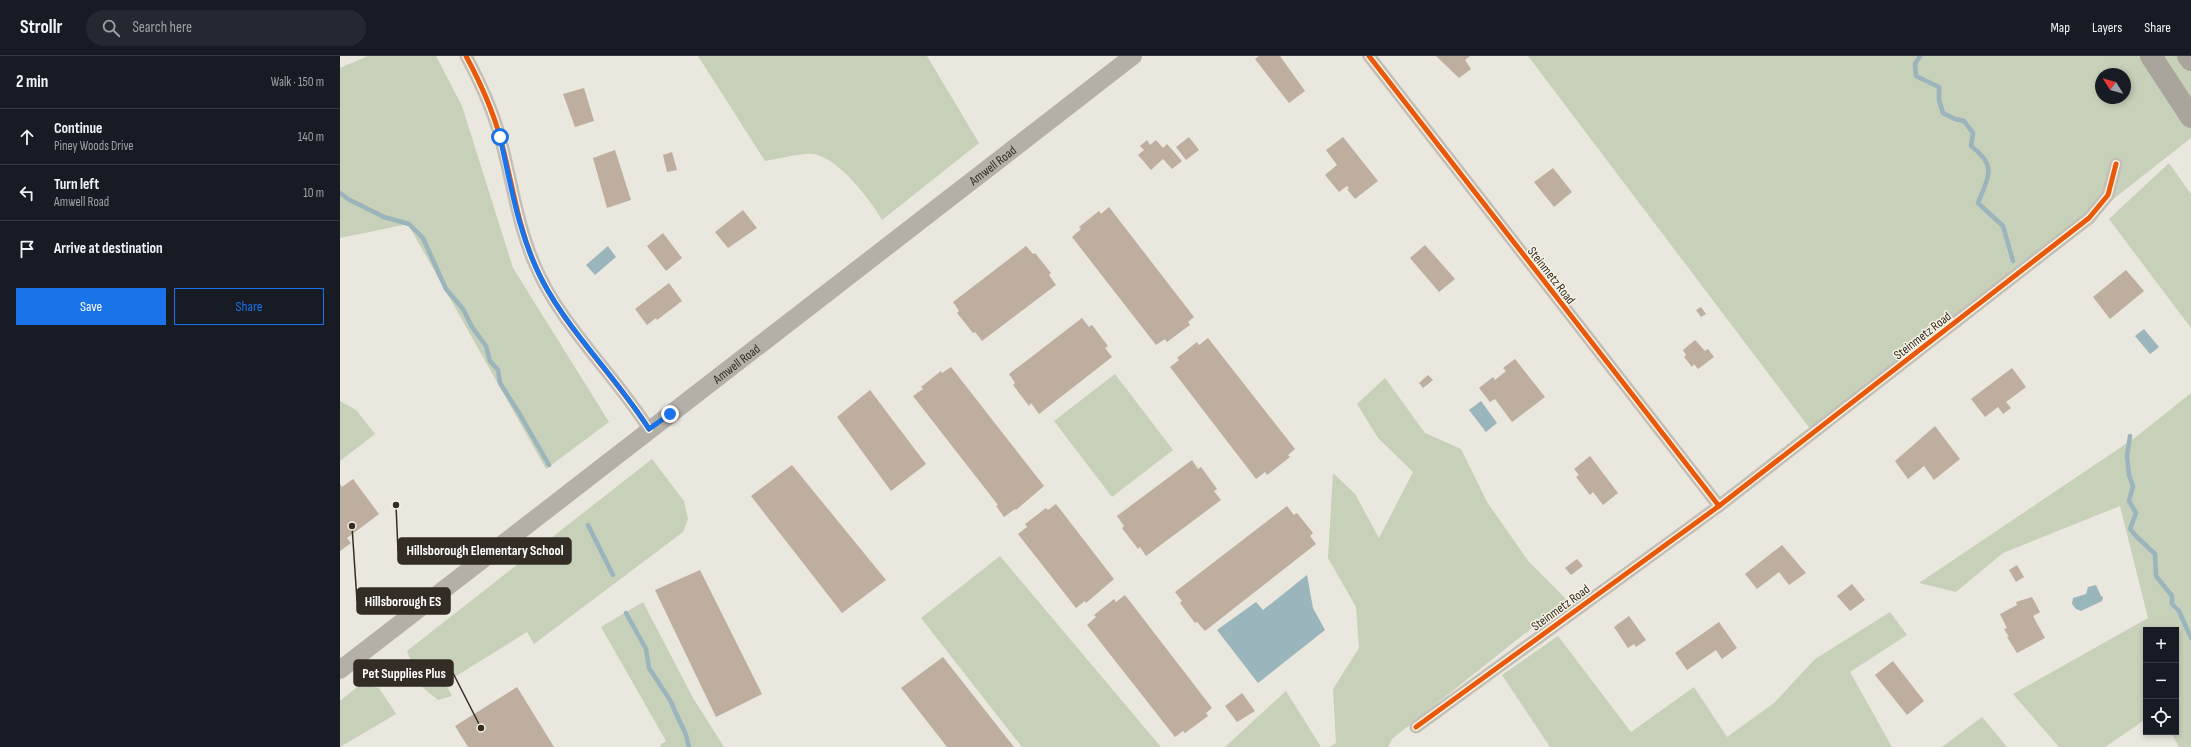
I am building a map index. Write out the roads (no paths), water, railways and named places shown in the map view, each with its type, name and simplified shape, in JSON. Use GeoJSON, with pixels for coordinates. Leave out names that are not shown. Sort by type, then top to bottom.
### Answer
{"type":"FeatureCollection","features":[{"type":"Feature","properties":{"kind":"highway"},"geometry":{"type":"LineString","coordinates":[[2151,56],[2191,117]]}},
{"type":"Feature","properties":{"kind":"highway"},"geometry":{"type":"LineString","coordinates":[[2188,56],[2191,60]]}},
{"type":"Feature","properties":{"kind":"main road","name":"Amwell Road"},"geometry":{"type":"LineString","coordinates":[[340,670],[649,429],[1133,56]]}},
{"type":"Feature","properties":{"kind":"street"},"geometry":{"type":"LineString","coordinates":[[466,56],[490,107],[500,137],[522,233],[543,282],[556,305],[634,406],[649,429]]}},
{"type":"Feature","properties":{"kind":"street","name":"Steinmetz Road"},"geometry":{"type":"LineString","coordinates":[[1369,56],[1719,506]]}},
{"type":"Feature","properties":{"kind":"street","name":"Steinmetz Road"},"geometry":{"type":"LineString","coordinates":[[1416,728],[1719,506],[2089,218],[2108,194],[2116,164]]}},
{"type":"Feature","properties":{"kind":"water"},"geometry":{"type":"Polygon","coordinates":[[[608,246],[616,257],[595,275],[586,265],[608,246]]]}},
{"type":"Feature","properties":{"kind":"water"},"geometry":{"type":"Polygon","coordinates":[[[2144,329],[2159,347],[2150,354],[2135,336],[2144,329]]]}},
{"type":"Feature","properties":{"kind":"water"},"geometry":{"type":"Polygon","coordinates":[[[1481,401],[1497,423],[1486,432],[1469,410],[1481,401]]]}},
{"type":"Feature","properties":{"kind":"water"},"geometry":{"type":"Polygon","coordinates":[[[1307,575],[1313,608],[1325,630],[1258,683],[1217,630],[1256,602],[1263,610],[1307,575]]]}},
{"type":"Feature","properties":{"kind":"water"},"geometry":{"type":"Polygon","coordinates":[[[2096,585],[2101,596],[2103,597],[2102,601],[2081,611],[2076,609],[2072,604],[2073,598],[2086,594],[2088,587],[2096,585]]]}},
{"type":"Feature","properties":{"kind":"waterway"},"geometry":{"type":"LineString","coordinates":[[1920,56],[1915,64],[1916,76],[1939,87],[1939,100],[1943,113],[1955,119],[1964,121],[1973,133],[1971,146],[1985,160],[1988,166],[1987,179],[1978,203],[2003,226],[2013,261]]}},
{"type":"Feature","properties":{"kind":"waterway"},"geometry":{"type":"LineString","coordinates":[[340,193],[348,199],[384,217],[409,224],[423,238],[446,289],[463,309],[472,327],[486,346],[490,361],[498,370],[500,383],[549,465]]}},
{"type":"Feature","properties":{"kind":"waterway"},"geometry":{"type":"LineString","coordinates":[[2130,436],[2127,456],[2129,475],[2133,486],[2129,501],[2136,513],[2130,529],[2155,554],[2156,576],[2172,596],[2172,604],[2179,611],[2191,638]]}},
{"type":"Feature","properties":{"kind":"waterway"},"geometry":{"type":"LineString","coordinates":[[588,525],[613,575]]}},
{"type":"Feature","properties":{"kind":"waterway"},"geometry":{"type":"LineString","coordinates":[[626,613],[646,649],[649,668],[670,700],[686,735],[689,747]]}},
{"type":"Feature","properties":{"kind":"place","name":"Hillsborough Elementary School"},"geometry":{"type":"Point","coordinates":[396,505]}},
{"type":"Feature","properties":{"kind":"place","name":"Hillsborough ES"},"geometry":{"type":"Point","coordinates":[352,526]}},
{"type":"Feature","properties":{"kind":"place","name":"Pet Supplies Plus"},"geometry":{"type":"Point","coordinates":[481,728]}}]}
